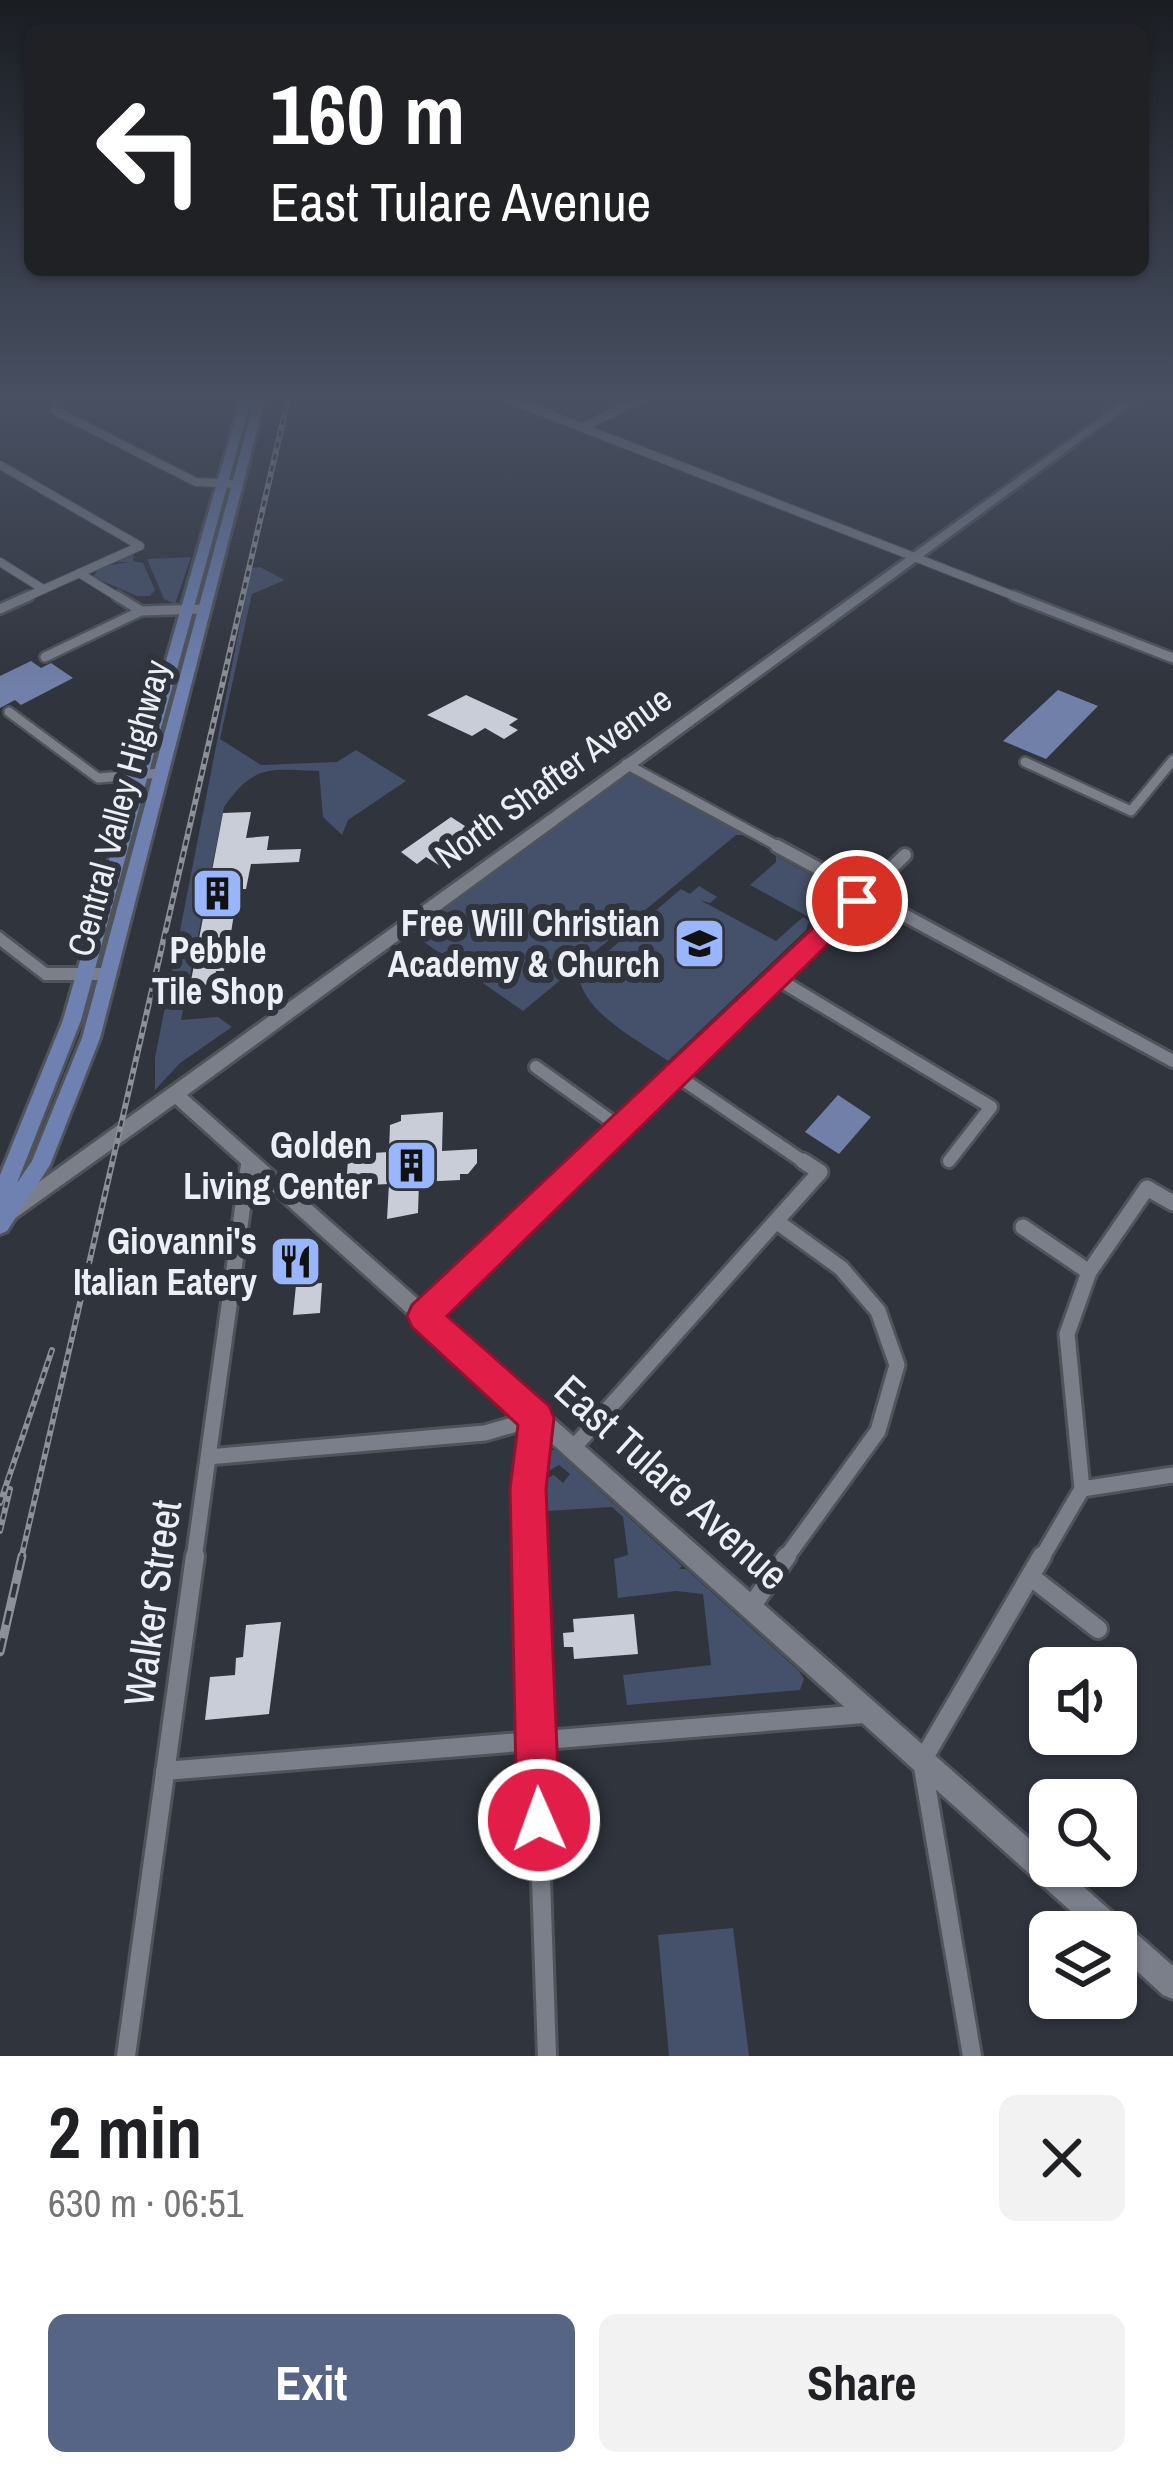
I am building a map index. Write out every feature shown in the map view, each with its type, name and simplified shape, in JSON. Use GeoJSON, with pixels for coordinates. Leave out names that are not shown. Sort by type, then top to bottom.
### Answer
{"type":"FeatureCollection","features":[{"type":"Feature","properties":{"kind":"main road","name":"Central Valley Highway"},"geometry":{"type":"LineString","coordinates":[[1,1222],[7,1182],[57,1066],[227,495]]}},
{"type":"Feature","properties":{"kind":"main road","name":"North Shafter Avenue"},"geometry":{"type":"LineString","coordinates":[[1,1222],[999,495]]}},
{"type":"Feature","properties":{"kind":"main road","name":"Central Valley Highway"},"geometry":{"type":"LineString","coordinates":[[1,1222],[40,1165],[81,1065],[161,773],[196,609]]}},
{"type":"Feature","properties":{"kind":"main road"},"geometry":{"type":"LineString","coordinates":[[0,938],[37,971],[109,974]]}},
{"type":"Feature","properties":{"kind":"main road"},"geometry":{"type":"LineString","coordinates":[[199,1115],[205,1073]]}},
{"type":"Feature","properties":{"kind":"main road","name":"East Tulare Avenue"},"geometry":{"type":"LineString","coordinates":[[175,1094],[1090,1911]]}},
{"type":"Feature","properties":{"kind":"main road","name":"East Tulare Avenue"},"geometry":{"type":"LineString","coordinates":[[1137,1953],[1173,1985]]}},
{"type":"Feature","properties":{"kind":"street"},"geometry":{"type":"LineString","coordinates":[[0,609],[140,546],[52,495]]}},
{"type":"Feature","properties":{"kind":"street"},"geometry":{"type":"LineString","coordinates":[[755,495],[1173,658]]}},
{"type":"Feature","properties":{"kind":"street"},"geometry":{"type":"LineString","coordinates":[[0,562],[43,590]]}},
{"type":"Feature","properties":{"kind":"street"},"geometry":{"type":"LineString","coordinates":[[79,573],[141,611]]}},
{"type":"Feature","properties":{"kind":"street"},"geometry":{"type":"LineString","coordinates":[[45,657],[141,611],[196,609]]}},
{"type":"Feature","properties":{"kind":"street"},"geometry":{"type":"LineString","coordinates":[[9,712],[98,778],[161,773]]}},
{"type":"Feature","properties":{"kind":"street"},"geometry":{"type":"LineString","coordinates":[[1025,762],[1131,811],[1173,760]]}},
{"type":"Feature","properties":{"kind":"street"},"geometry":{"type":"LineString","coordinates":[[626,764],[1173,1061]]}},
{"type":"Feature","properties":{"kind":"street"},"geometry":{"type":"LineString","coordinates":[[424,1316],[905,855]]}},
{"type":"Feature","properties":{"kind":"street"},"geometry":{"type":"LineString","coordinates":[[776,978],[991,1107],[949,1161]]}},
{"type":"Feature","properties":{"kind":"street"},"geometry":{"type":"LineString","coordinates":[[536,1067],[621,1128]]}},
{"type":"Feature","properties":{"kind":"street"},"geometry":{"type":"LineString","coordinates":[[574,1447],[820,1172],[676,1075]]}},
{"type":"Feature","properties":{"kind":"street","name":"Walker Street"},"geometry":{"type":"LineString","coordinates":[[126,2056],[249,1160]]}},
{"type":"Feature","properties":{"kind":"street"},"geometry":{"type":"LineString","coordinates":[[972,2056],[922,1761],[1082,1489],[1067,1334],[1089,1272],[1148,1188],[1173,1203]]}},
{"type":"Feature","properties":{"kind":"street"},"geometry":{"type":"LineString","coordinates":[[750,1608],[878,1431],[897,1365],[878,1310],[842,1268],[776,1221]]}},
{"type":"Feature","properties":{"kind":"street"},"geometry":{"type":"LineString","coordinates":[[1023,1227],[1089,1272]]}},
{"type":"Feature","properties":{"kind":"street"},"geometry":{"type":"LineString","coordinates":[[208,1457],[485,1433],[537,1418],[528,1489],[548,2056]]}},
{"type":"Feature","properties":{"kind":"street"},"geometry":{"type":"LineString","coordinates":[[1082,1489],[1173,1474]]}},
{"type":"Feature","properties":{"kind":"street"},"geometry":{"type":"LineString","coordinates":[[1031,1576],[1098,1629]]}},
{"type":"Feature","properties":{"kind":"street"},"geometry":{"type":"LineString","coordinates":[[165,1771],[868,1713]]}},
{"type":"Feature","properties":{"kind":"shaded area"},"geometry":{"type":"Polygon","coordinates":[[[127,554],[143,563],[155,590],[150,596],[137,596],[93,577],[99,567],[129,562],[114,562],[127,554]]]}},
{"type":"Feature","properties":{"kind":"shaded area"},"geometry":{"type":"Polygon","coordinates":[[[191,557],[175,604],[164,599],[147,559],[191,557]]]}},
{"type":"Feature","properties":{"kind":"shaded area"},"geometry":{"type":"Polygon","coordinates":[[[260,567],[285,580],[252,594],[220,739],[261,765],[337,762],[356,750],[406,781],[348,820],[342,835],[323,817],[319,771],[264,772],[235,793],[224,807],[181,1020],[218,1017],[232,1027],[180,1063],[155,1090],[155,1058],[251,568],[260,567]]]}},
{"type":"Feature","properties":{"kind":"shaded area"},"geometry":{"type":"Polygon","coordinates":[[[31,661],[41,668],[51,663],[73,678],[21,705],[15,700],[0,708],[0,676],[31,661]]]}},
{"type":"Feature","properties":{"kind":"shaded area"},"geometry":{"type":"Polygon","coordinates":[[[1058,690],[1098,706],[1046,759],[1003,741],[1058,690]]]}},
{"type":"Feature","properties":{"kind":"shaded area"},"geometry":{"type":"Polygon","coordinates":[[[632,774],[744,835],[736,835],[523,1011],[421,940],[430,931],[423,926],[412,934],[408,930],[617,776],[632,774]]]}},
{"type":"Feature","properties":{"kind":"shaded area"},"geometry":{"type":"Polygon","coordinates":[[[776,856],[837,889],[841,896],[816,921],[750,885],[776,862],[776,856]]]}},
{"type":"Feature","properties":{"kind":"shaded area","name":"Free Will Christian Academy & Church"},"geometry":{"type":"Polygon","coordinates":[[[699,886],[717,897],[710,903],[700,900],[776,941],[803,917],[809,921],[806,930],[668,1061],[602,1014],[579,976],[681,889],[690,894],[699,886]]]}},
{"type":"Feature","properties":{"kind":"shaded area"},"geometry":{"type":"Polygon","coordinates":[[[838,1095],[871,1117],[839,1154],[805,1132],[838,1095]]]}},
{"type":"Feature","properties":{"kind":"shaded area"},"geometry":{"type":"Polygon","coordinates":[[[547,1450],[555,1450],[682,1566],[679,1569],[686,1569],[799,1671],[804,1679],[800,1690],[627,1705],[623,1675],[711,1665],[703,1594],[676,1591],[618,1598],[614,1559],[628,1555],[623,1517],[612,1507],[547,1511],[546,1479],[554,1475],[563,1483],[570,1474],[559,1465],[545,1473],[541,1458],[547,1450]]]}},
{"type":"Feature","properties":{"kind":"shaded area"},"geometry":{"type":"Polygon","coordinates":[[[733,1928],[749,2056],[669,2056],[658,1935],[733,1928]]]}},
{"type":"Feature","properties":{"kind":"building"},"geometry":{"type":"Polygon","coordinates":[[[466,695],[518,719],[509,725],[518,730],[504,739],[485,728],[472,736],[427,715],[466,695]]]}},
{"type":"Feature","properties":{"kind":"building","name":"Pebble Tile Shop"},"geometry":{"type":"Polygon","coordinates":[[[251,812],[246,838],[269,836],[267,850],[301,849],[299,862],[251,864],[246,889],[238,889],[229,945],[240,945],[239,955],[226,956],[224,971],[216,971],[214,984],[190,986],[223,813],[251,812]]]}},
{"type":"Feature","properties":{"kind":"building"},"geometry":{"type":"Polygon","coordinates":[[[451,817],[468,828],[459,835],[477,846],[445,869],[426,857],[417,864],[401,852],[451,817]]]}},
{"type":"Feature","properties":{"kind":"building","name":"Golden Living Center"},"geometry":{"type":"Polygon","coordinates":[[[443,1112],[442,1151],[477,1149],[477,1163],[468,1174],[460,1174],[460,1180],[419,1182],[418,1213],[387,1219],[389,1184],[346,1186],[348,1160],[354,1160],[355,1154],[389,1152],[390,1125],[401,1121],[401,1115],[443,1112]]]}},
{"type":"Feature","properties":{"kind":"building","name":"Giovanni's Italian Eatery"},"geometry":{"type":"Polygon","coordinates":[[[308,1246],[316,1266],[297,1274],[298,1269],[281,1270],[279,1255],[308,1246]]]}},
{"type":"Feature","properties":{"kind":"building"},"geometry":{"type":"Polygon","coordinates":[[[322,1283],[320,1313],[293,1315],[296,1285],[322,1283]]]}},
{"type":"Feature","properties":{"kind":"building"},"geometry":{"type":"Polygon","coordinates":[[[634,1614],[638,1654],[574,1659],[573,1647],[564,1647],[563,1633],[574,1632],[573,1619],[634,1614]]]}},
{"type":"Feature","properties":{"kind":"building"},"geometry":{"type":"Polygon","coordinates":[[[281,1622],[269,1714],[205,1720],[210,1677],[235,1675],[236,1658],[243,1657],[246,1625],[281,1622]]]}},
{"type":"Feature","properties":{"kind":"railway"},"geometry":{"type":"LineString","coordinates":[[21,1559],[266,495]]}},
{"type":"Feature","properties":{"kind":"railway"},"geometry":{"type":"LineString","coordinates":[[0,1503],[52,1350]]}},
{"type":"Feature","properties":{"kind":"railway"},"geometry":{"type":"LineString","coordinates":[[0,1531],[10,1489]]}},
{"type":"Feature","properties":{"kind":"railway"},"geometry":{"type":"LineString","coordinates":[[0,1652],[22,1556]]}},
{"type":"Feature","properties":{"kind":"place","name":"Pebble Tile Shop"},"geometry":{"type":"Point","coordinates":[218,894]}},
{"type":"Feature","properties":{"kind":"place","name":"Free Will Christian Academy & Church"},"geometry":{"type":"Point","coordinates":[699,944]}},
{"type":"Feature","properties":{"kind":"place","name":"Golden Living Center"},"geometry":{"type":"Point","coordinates":[411,1166]}},
{"type":"Feature","properties":{"kind":"place","name":"Giovanni's Italian Eatery"},"geometry":{"type":"Point","coordinates":[296,1262]}},
{"type":"Feature","properties":{"kind":"route"},"geometry":{"type":"LineString","coordinates":[[539,1820],[528,1489],[537,1418],[424,1316],[857,901]]}}]}
